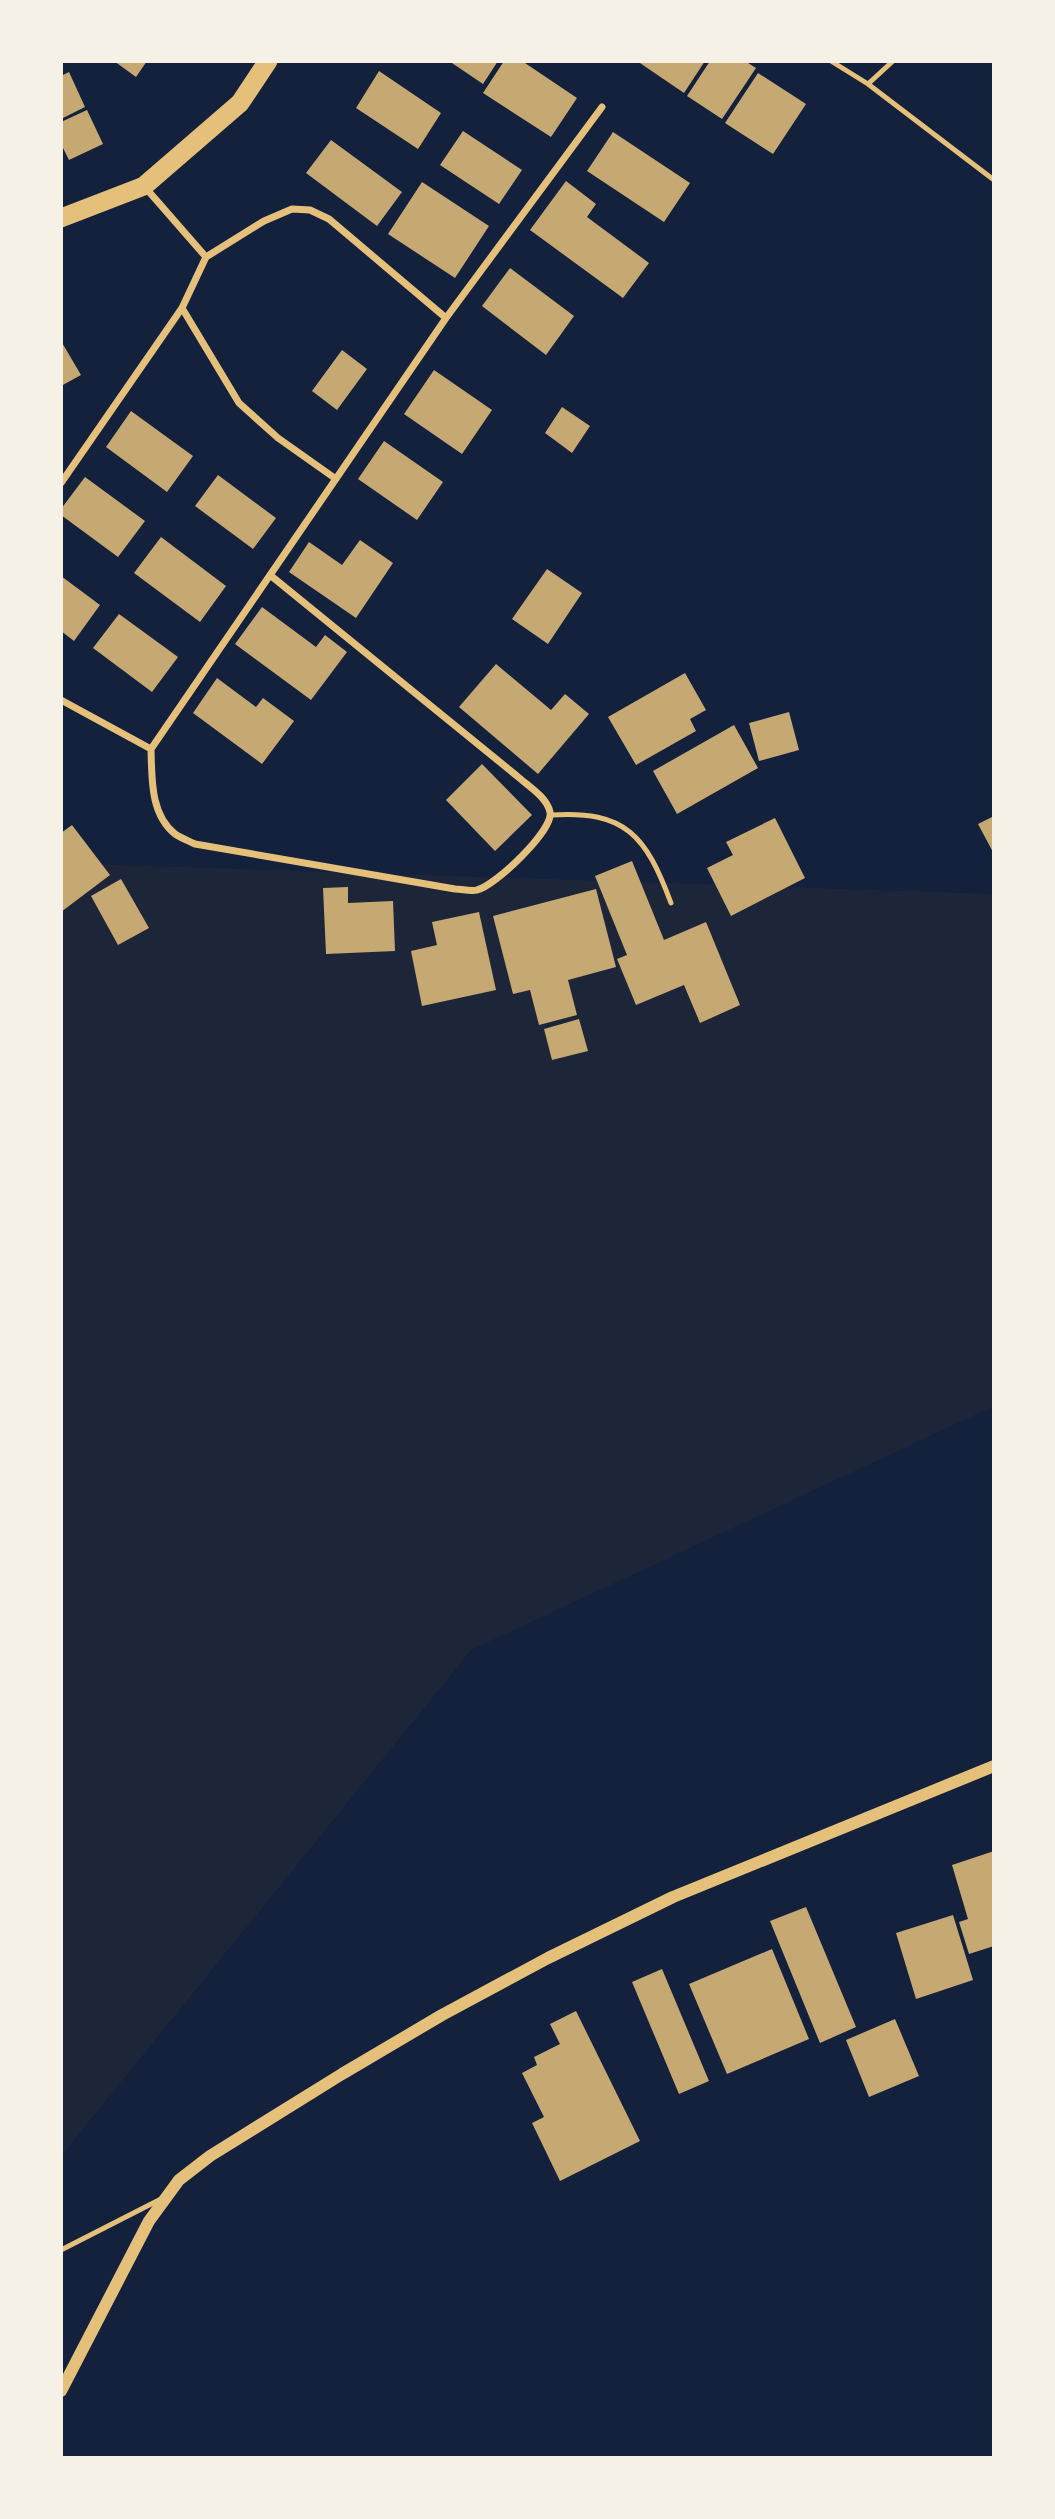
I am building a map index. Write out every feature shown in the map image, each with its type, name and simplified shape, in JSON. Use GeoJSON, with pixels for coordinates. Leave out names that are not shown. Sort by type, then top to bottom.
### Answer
{"type":"FeatureCollection","features":[{"type":"Feature","properties":{"kind":"highway"},"geometry":{"type":"LineString","coordinates":[[61,218],[144,186],[240,103],[268,61]]}},
{"type":"Feature","properties":{"kind":"street"},"geometry":{"type":"LineString","coordinates":[[270,575],[539,795],[549,808],[551,815],[547,827],[500,878],[477,890],[455,889],[195,844],[175,833],[161,816],[152,788],[151,750],[335,479],[446,318],[601,107]]}},
{"type":"Feature","properties":{"kind":"street"},"geometry":{"type":"LineString","coordinates":[[144,186],[206,257]]}},
{"type":"Feature","properties":{"kind":"street"},"geometry":{"type":"LineString","coordinates":[[61,483],[182,308],[206,257],[264,220],[292,209],[310,210],[329,219],[446,318]]}},
{"type":"Feature","properties":{"kind":"street"},"geometry":{"type":"LineString","coordinates":[[182,308],[239,403],[278,438],[335,479]]}},
{"type":"Feature","properties":{"kind":"street"},"geometry":{"type":"LineString","coordinates":[[61,699],[151,750]]}},
{"type":"Feature","properties":{"kind":"street"},"geometry":{"type":"LineString","coordinates":[[61,2391],[144,2230],[164,2197],[179,2180],[210,2156],[442,2015],[548,1958],[673,1897],[994,1766]]}},
{"type":"Feature","properties":{"kind":"lane"},"geometry":{"type":"LineString","coordinates":[[831,61],[868,84],[994,180]]}},
{"type":"Feature","properties":{"kind":"lane"},"geometry":{"type":"LineString","coordinates":[[868,84],[893,61]]}},
{"type":"Feature","properties":{"kind":"lane"},"geometry":{"type":"LineString","coordinates":[[551,815],[581,813],[608,819],[628,829],[644,845],[659,871],[671,903]]}},
{"type":"Feature","properties":{"kind":"lane"},"geometry":{"type":"LineString","coordinates":[[61,2250],[164,2197]]}},
{"type":"Feature","properties":{"kind":"shaded area"},"geometry":{"type":"Polygon","coordinates":[[[61,863],[994,894],[994,1406],[471,1650],[61,2156],[61,863]]]}},
{"type":"Feature","properties":{"kind":"building"},"geometry":{"type":"Polygon","coordinates":[[[114,61],[147,61],[136,77],[114,61]]]}},
{"type":"Feature","properties":{"kind":"building"},"geometry":{"type":"Polygon","coordinates":[[[449,61],[498,61],[483,84],[449,61]]]}},
{"type":"Feature","properties":{"kind":"building"},"geometry":{"type":"Polygon","coordinates":[[[504,61],[522,61],[577,98],[551,137],[483,93],[504,61]]]}},
{"type":"Feature","properties":{"kind":"building"},"geometry":{"type":"Polygon","coordinates":[[[637,61],[705,61],[684,93],[637,61]]]}},
{"type":"Feature","properties":{"kind":"building"},"geometry":{"type":"Polygon","coordinates":[[[710,61],[745,61],[756,68],[722,119],[687,96],[710,61]]]}},
{"type":"Feature","properties":{"kind":"building"},"geometry":{"type":"Polygon","coordinates":[[[379,71],[441,113],[418,149],[356,108],[379,71]]]}},
{"type":"Feature","properties":{"kind":"building"},"geometry":{"type":"Polygon","coordinates":[[[69,72],[85,107],[61,119],[61,76],[69,72]]]}},
{"type":"Feature","properties":{"kind":"building"},"geometry":{"type":"Polygon","coordinates":[[[758,73],[806,104],[773,154],[725,123],[758,73]]]}},
{"type":"Feature","properties":{"kind":"building"},"geometry":{"type":"Polygon","coordinates":[[[87,110],[103,144],[69,160],[61,144],[61,122],[87,110]]]}},
{"type":"Feature","properties":{"kind":"building"},"geometry":{"type":"Polygon","coordinates":[[[463,131],[522,170],[499,204],[440,165],[463,131]]]}},
{"type":"Feature","properties":{"kind":"building"},"geometry":{"type":"Polygon","coordinates":[[[613,132],[690,183],[664,222],[587,171],[613,132]]]}},
{"type":"Feature","properties":{"kind":"building"},"geometry":{"type":"Polygon","coordinates":[[[331,140],[402,192],[377,226],[306,173],[331,140]]]}},
{"type":"Feature","properties":{"kind":"building"},"geometry":{"type":"Polygon","coordinates":[[[566,181],[596,204],[587,217],[649,263],[623,298],[530,230],[566,181]]]}},
{"type":"Feature","properties":{"kind":"building"},"geometry":{"type":"Polygon","coordinates":[[[422,182],[489,226],[455,278],[388,234],[422,182]]]}},
{"type":"Feature","properties":{"kind":"building"},"geometry":{"type":"Polygon","coordinates":[[[510,268],[574,316],[546,355],[482,306],[510,268]]]}},
{"type":"Feature","properties":{"kind":"building"},"geometry":{"type":"Polygon","coordinates":[[[61,341],[81,375],[61,386],[61,341]]]}},
{"type":"Feature","properties":{"kind":"building"},"geometry":{"type":"Polygon","coordinates":[[[342,350],[367,369],[337,410],[312,391],[342,350]]]}},
{"type":"Feature","properties":{"kind":"building"},"geometry":{"type":"Polygon","coordinates":[[[434,370],[492,410],[462,454],[404,414],[434,370]]]}},
{"type":"Feature","properties":{"kind":"building"},"geometry":{"type":"Polygon","coordinates":[[[562,407],[590,426],[572,453],[545,433],[562,407]]]}},
{"type":"Feature","properties":{"kind":"building"},"geometry":{"type":"Polygon","coordinates":[[[131,411],[193,456],[167,492],[106,447],[131,411]]]}},
{"type":"Feature","properties":{"kind":"building"},"geometry":{"type":"Polygon","coordinates":[[[384,441],[443,482],[417,520],[358,479],[384,441]]]}},
{"type":"Feature","properties":{"kind":"building"},"geometry":{"type":"Polygon","coordinates":[[[218,475],[276,518],[253,549],[195,506],[218,475]]]}},
{"type":"Feature","properties":{"kind":"building"},"geometry":{"type":"Polygon","coordinates":[[[85,477],[145,521],[118,557],[61,515],[61,509],[85,477]]]}},
{"type":"Feature","properties":{"kind":"building"},"geometry":{"type":"Polygon","coordinates":[[[161,537],[226,586],[200,622],[134,573],[161,537]]]}},
{"type":"Feature","properties":{"kind":"building"},"geometry":{"type":"Polygon","coordinates":[[[360,540],[393,563],[356,618],[289,572],[309,542],[342,565],[360,540]]]}},
{"type":"Feature","properties":{"kind":"building"},"geometry":{"type":"Polygon","coordinates":[[[547,569],[582,593],[548,644],[512,619],[547,569]]]}},
{"type":"Feature","properties":{"kind":"building"},"geometry":{"type":"Polygon","coordinates":[[[61,576],[100,605],[74,641],[61,631],[61,576]]]}},
{"type":"Feature","properties":{"kind":"building"},"geometry":{"type":"Polygon","coordinates":[[[262,607],[316,647],[325,635],[347,652],[311,700],[235,644],[262,607]]]}},
{"type":"Feature","properties":{"kind":"building"},"geometry":{"type":"Polygon","coordinates":[[[119,614],[178,657],[152,692],[93,648],[119,614]]]}},
{"type":"Feature","properties":{"kind":"building"},"geometry":{"type":"Polygon","coordinates":[[[496,664],[551,710],[565,694],[589,714],[538,774],[459,707],[496,664]]]}},
{"type":"Feature","properties":{"kind":"building"},"geometry":{"type":"Polygon","coordinates":[[[685,673],[706,710],[690,719],[696,731],[636,765],[608,717],[685,673]]]}},
{"type":"Feature","properties":{"kind":"building"},"geometry":{"type":"Polygon","coordinates":[[[217,678],[256,707],[263,698],[294,721],[262,764],[193,713],[217,678]]]}},
{"type":"Feature","properties":{"kind":"building"},"geometry":{"type":"Polygon","coordinates":[[[789,712],[799,750],[759,761],[749,723],[789,712]]]}},
{"type":"Feature","properties":{"kind":"building"},"geometry":{"type":"Polygon","coordinates":[[[734,725],[758,768],[677,814],[653,771],[734,725]]]}},
{"type":"Feature","properties":{"kind":"building"},"geometry":{"type":"Polygon","coordinates":[[[482,764],[532,815],[495,851],[446,800],[482,764]]]}},
{"type":"Feature","properties":{"kind":"building"},"geometry":{"type":"Polygon","coordinates":[[[994,816],[994,854],[978,824],[994,816]]]}},
{"type":"Feature","properties":{"kind":"building"},"geometry":{"type":"Polygon","coordinates":[[[775,818],[805,878],[731,916],[707,868],[733,855],[726,842],[775,818]]]}},
{"type":"Feature","properties":{"kind":"building"},"geometry":{"type":"Polygon","coordinates":[[[72,825],[110,875],[61,912],[61,833],[72,825]]]}},
{"type":"Feature","properties":{"kind":"building"},"geometry":{"type":"Polygon","coordinates":[[[632,861],[664,940],[706,922],[740,1005],[700,1023],[684,985],[636,1005],[617,959],[627,955],[595,876],[632,861]]]}},
{"type":"Feature","properties":{"kind":"building"},"geometry":{"type":"Polygon","coordinates":[[[121,879],[149,928],[118,945],[91,896],[121,879]]]}},
{"type":"Feature","properties":{"kind":"building"},"geometry":{"type":"Polygon","coordinates":[[[348,887],[348,903],[393,901],[395,951],[326,954],[323,888],[348,887]]]}},
{"type":"Feature","properties":{"kind":"building"},"geometry":{"type":"Polygon","coordinates":[[[596,889],[616,967],[568,980],[577,1015],[539,1025],[530,990],[513,994],[493,916],[596,889]]]}},
{"type":"Feature","properties":{"kind":"building"},"geometry":{"type":"Polygon","coordinates":[[[479,912],[496,990],[422,1006],[411,951],[437,945],[432,922],[479,912]]]}},
{"type":"Feature","properties":{"kind":"building"},"geometry":{"type":"Polygon","coordinates":[[[579,1019],[588,1051],[552,1060],[544,1029],[579,1019]]]}},
{"type":"Feature","properties":{"kind":"building"},"geometry":{"type":"Polygon","coordinates":[[[994,1851],[994,1946],[969,1954],[959,1922],[968,1919],[952,1865],[994,1851]]]}},
{"type":"Feature","properties":{"kind":"building"},"geometry":{"type":"Polygon","coordinates":[[[806,1907],[856,2027],[820,2043],[770,1921],[806,1907]]]}},
{"type":"Feature","properties":{"kind":"building"},"geometry":{"type":"Polygon","coordinates":[[[953,1915],[973,1980],[916,1999],[896,1933],[953,1915]]]}},
{"type":"Feature","properties":{"kind":"building"},"geometry":{"type":"Polygon","coordinates":[[[772,1949],[809,2039],[727,2074],[689,1984],[772,1949]]]}},
{"type":"Feature","properties":{"kind":"building"},"geometry":{"type":"Polygon","coordinates":[[[662,1969],[709,2081],[679,2094],[632,1982],[662,1969]]]}},
{"type":"Feature","properties":{"kind":"building"},"geometry":{"type":"Polygon","coordinates":[[[576,2011],[640,2141],[560,2181],[532,2123],[544,2117],[522,2073],[537,2065],[534,2057],[560,2044],[550,2024],[576,2011]]]}},
{"type":"Feature","properties":{"kind":"building"},"geometry":{"type":"Polygon","coordinates":[[[895,2019],[919,2076],[869,2097],[846,2040],[895,2019]]]}}]}
